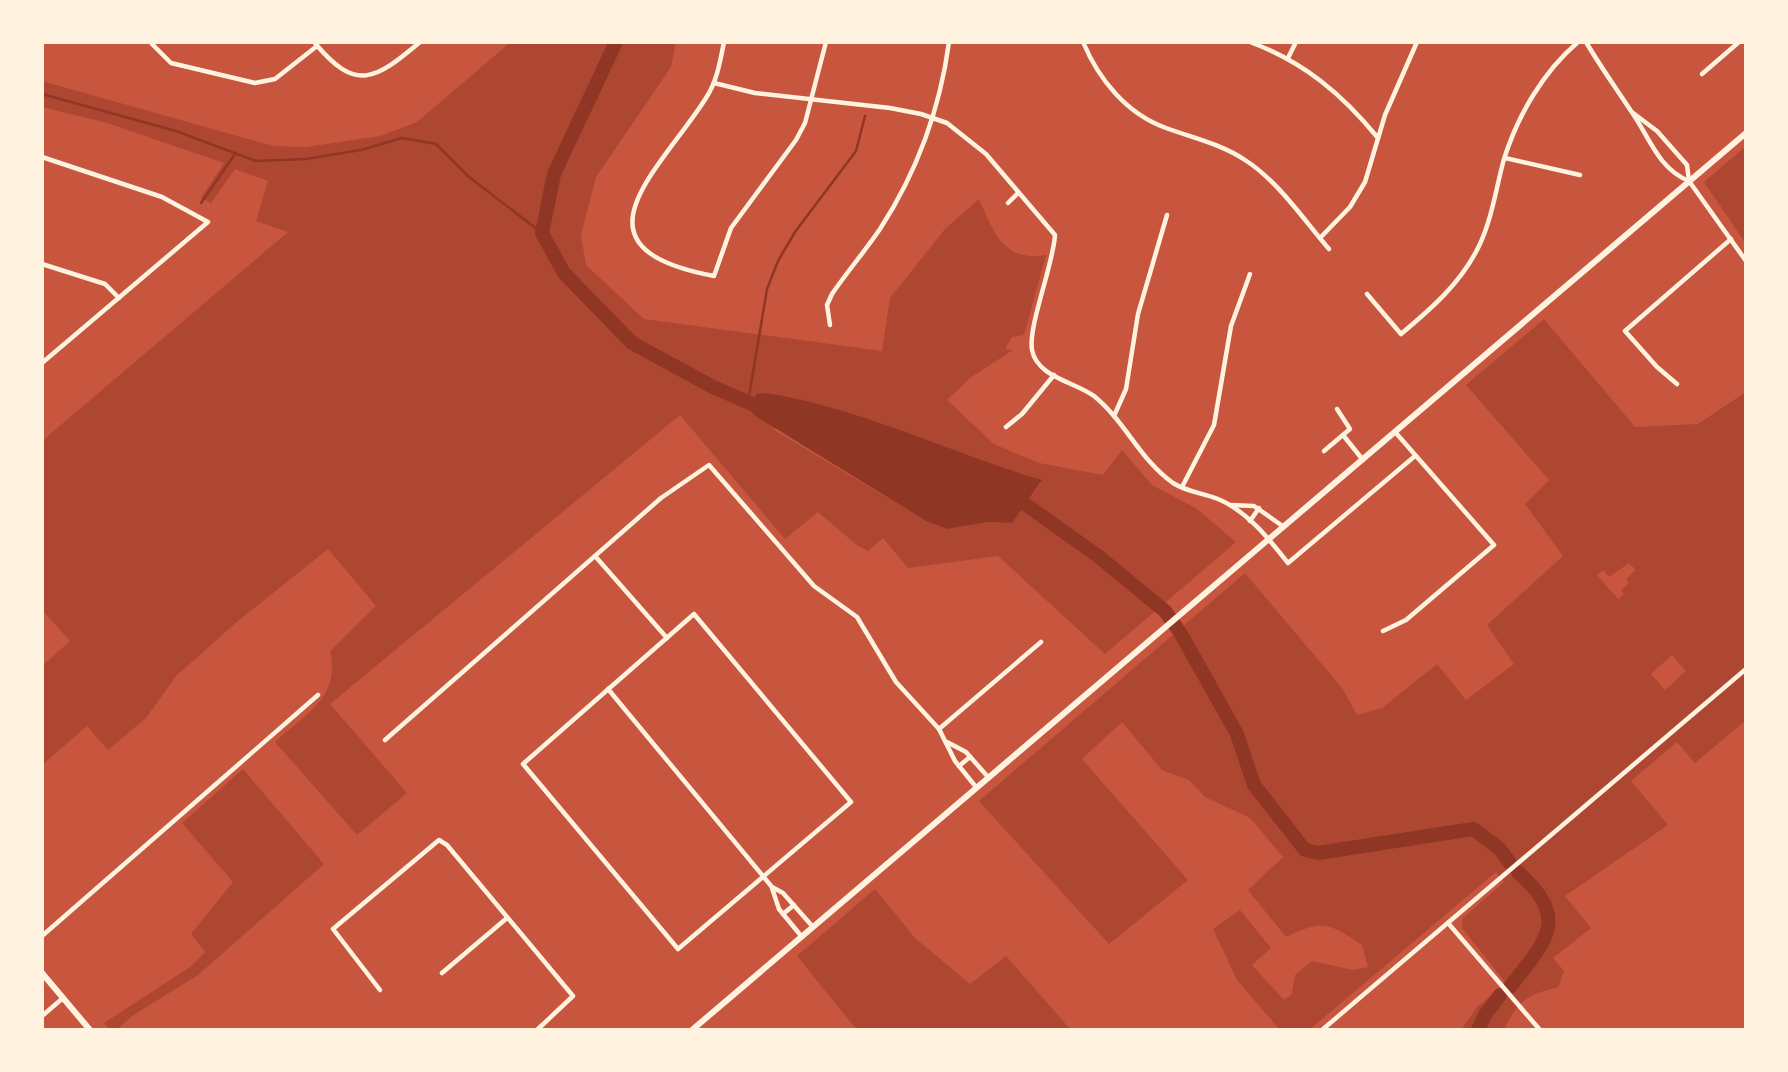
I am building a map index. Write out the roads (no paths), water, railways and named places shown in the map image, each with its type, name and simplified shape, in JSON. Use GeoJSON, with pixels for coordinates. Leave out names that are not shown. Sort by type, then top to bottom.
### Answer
{"type":"FeatureCollection","features":[{"type":"Feature","properties":{"kind":"main road"},"geometry":{"type":"LineString","coordinates":[[692,1030],[1746,133]]}},
{"type":"Feature","properties":{"kind":"main road"},"geometry":{"type":"LineString","coordinates":[[42,973],[90,1030]]}},
{"type":"Feature","properties":{"kind":"street"},"geometry":{"type":"LineString","coordinates":[[152,44],[171,63],[255,83],[275,79],[315,44],[342,71],[371,75],[393,65],[420,42]]}},
{"type":"Feature","properties":{"kind":"street"},"geometry":{"type":"LineString","coordinates":[[724,42],[714,83],[646,181],[636,200],[632,225],[636,240],[665,264],[714,276],[731,228],[796,140],[811,100],[826,42]]}},
{"type":"Feature","properties":{"kind":"street"},"geometry":{"type":"LineString","coordinates":[[830,325],[827,305],[832,294],[898,199],[933,117],[949,42]]}},
{"type":"Feature","properties":{"kind":"street"},"geometry":{"type":"LineString","coordinates":[[1083,42],[1104,80],[1125,103],[1164,127],[1243,158],[1268,177],[1329,249]]}},
{"type":"Feature","properties":{"kind":"street"},"geometry":{"type":"LineString","coordinates":[[1250,42],[1288,58],[1344,99],[1378,138]]}},
{"type":"Feature","properties":{"kind":"street"},"geometry":{"type":"LineString","coordinates":[[1288,58],[1296,42]]}},
{"type":"Feature","properties":{"kind":"street"},"geometry":{"type":"LineString","coordinates":[[1320,238],[1358,195],[1371,168],[1388,105],[1417,42]]}},
{"type":"Feature","properties":{"kind":"street"},"geometry":{"type":"LineString","coordinates":[[1367,295],[1401,334],[1446,295],[1470,262],[1488,225],[1505,158],[1538,85],[1577,42]]}},
{"type":"Feature","properties":{"kind":"street"},"geometry":{"type":"LineString","coordinates":[[1586,42],[1633,113],[1647,142],[1675,176],[1689,181]]}},
{"type":"Feature","properties":{"kind":"street"},"geometry":{"type":"LineString","coordinates":[[1702,74],[1739,42]]}},
{"type":"Feature","properties":{"kind":"street"},"geometry":{"type":"LineString","coordinates":[[714,83],[811,100],[890,108],[933,117],[961,131],[986,155],[1055,235],[1050,272],[1032,337],[1032,351],[1043,369],[1093,396],[1114,416],[1149,461],[1182,487],[1230,505],[1259,508],[1284,527]]}},
{"type":"Feature","properties":{"kind":"street"},"geometry":{"type":"LineString","coordinates":[[1633,113],[1657,131],[1687,165],[1689,181],[1746,261]]}},
{"type":"Feature","properties":{"kind":"street"},"geometry":{"type":"LineString","coordinates":[[42,158],[162,197],[208,222],[42,363]]}},
{"type":"Feature","properties":{"kind":"street"},"geometry":{"type":"LineString","coordinates":[[1505,158],[1580,175]]}},
{"type":"Feature","properties":{"kind":"street"},"geometry":{"type":"LineString","coordinates":[[1008,203],[1018,194]]}},
{"type":"Feature","properties":{"kind":"street"},"geometry":{"type":"LineString","coordinates":[[1114,416],[1126,388],[1138,314],[1167,215]]}},
{"type":"Feature","properties":{"kind":"street"},"geometry":{"type":"LineString","coordinates":[[1677,384],[1657,367],[1625,331],[1731,239]]}},
{"type":"Feature","properties":{"kind":"street"},"geometry":{"type":"LineString","coordinates":[[42,264],[106,284],[119,298]]}},
{"type":"Feature","properties":{"kind":"street"},"geometry":{"type":"LineString","coordinates":[[1182,487],[1214,425],[1231,326],[1250,274]]}},
{"type":"Feature","properties":{"kind":"street"},"geometry":{"type":"LineString","coordinates":[[1006,427],[1054,375]]}},
{"type":"Feature","properties":{"kind":"street"},"geometry":{"type":"LineString","coordinates":[[1324,451],[1351,425],[1337,409]]}},
{"type":"Feature","properties":{"kind":"street"},"geometry":{"type":"LineString","coordinates":[[1383,631],[1406,620],[1494,545],[1396,433]]}},
{"type":"Feature","properties":{"kind":"street"},"geometry":{"type":"LineString","coordinates":[[1343,435],[1364,460]]}},
{"type":"Feature","properties":{"kind":"street"},"geometry":{"type":"LineString","coordinates":[[1230,505],[1269,539],[1289,562],[1415,456]]}},
{"type":"Feature","properties":{"kind":"street"},"geometry":{"type":"LineString","coordinates":[[385,740],[661,498],[709,465],[814,586],[857,617],[896,682],[939,729],[959,766],[976,787]]}},
{"type":"Feature","properties":{"kind":"street"},"geometry":{"type":"LineString","coordinates":[[1250,521],[1259,508]]}},
{"type":"Feature","properties":{"kind":"street"},"geometry":{"type":"LineString","coordinates":[[595,556],[667,638]]}},
{"type":"Feature","properties":{"kind":"street"},"geometry":{"type":"LineString","coordinates":[[694,614],[851,802],[678,949],[523,764],[667,638],[694,614]]}},
{"type":"Feature","properties":{"kind":"street"},"geometry":{"type":"LineString","coordinates":[[939,729],[1041,642]]}},
{"type":"Feature","properties":{"kind":"street"},"geometry":{"type":"LineString","coordinates":[[1322,1030],[1746,669]]}},
{"type":"Feature","properties":{"kind":"street"},"geometry":{"type":"LineString","coordinates":[[608,689],[772,887],[794,905],[813,927]]}},
{"type":"Feature","properties":{"kind":"street"},"geometry":{"type":"LineString","coordinates":[[42,936],[318,695]]}},
{"type":"Feature","properties":{"kind":"street"},"geometry":{"type":"LineString","coordinates":[[947,742],[970,757],[988,777]]}},
{"type":"Feature","properties":{"kind":"street"},"geometry":{"type":"LineString","coordinates":[[959,766],[970,757]]}},
{"type":"Feature","properties":{"kind":"street"},"geometry":{"type":"LineString","coordinates":[[380,990],[333,929],[439,840],[447,845],[573,996],[537,1030]]}},
{"type":"Feature","properties":{"kind":"street"},"geometry":{"type":"LineString","coordinates":[[772,887],[783,914],[802,937]]}},
{"type":"Feature","properties":{"kind":"street"},"geometry":{"type":"LineString","coordinates":[[783,914],[794,905]]}},
{"type":"Feature","properties":{"kind":"street"},"geometry":{"type":"LineString","coordinates":[[442,972],[507,918]]}},
{"type":"Feature","properties":{"kind":"street"},"geometry":{"type":"LineString","coordinates":[[1448,923],[1540,1030]]}},
{"type":"Feature","properties":{"kind":"street"},"geometry":{"type":"LineString","coordinates":[[42,1016],[63,998]]}},
{"type":"Feature","properties":{"kind":"waterway"},"geometry":{"type":"LineString","coordinates":[[616,42],[554,174],[542,233],[564,273],[632,343],[713,387],[766,410]]}},
{"type":"Feature","properties":{"kind":"waterway"},"geometry":{"type":"LineString","coordinates":[[42,94],[176,131],[256,161],[306,159],[361,150],[402,138],[436,144],[469,177],[542,233]]}},
{"type":"Feature","properties":{"kind":"waterway"},"geometry":{"type":"LineString","coordinates":[[748,402],[767,289],[778,261],[795,232],[856,151],[865,116]]}},
{"type":"Feature","properties":{"kind":"waterway"},"geometry":{"type":"LineString","coordinates":[[201,203],[235,154]]}},
{"type":"Feature","properties":{"kind":"waterway"},"geometry":{"type":"LineString","coordinates":[[1009,501],[1025,504],[1098,556],[1165,611],[1181,634],[1237,734],[1254,785],[1305,850],[1318,853],[1473,829],[1499,848],[1510,863]]}},
{"type":"Feature","properties":{"kind":"waterway"},"geometry":{"type":"LineString","coordinates":[[1510,987],[1542,943],[1548,917],[1544,904],[1518,872]]}},
{"type":"Feature","properties":{"kind":"waterway"},"geometry":{"type":"LineString","coordinates":[[1478,1030],[1500,995]]}}]}
